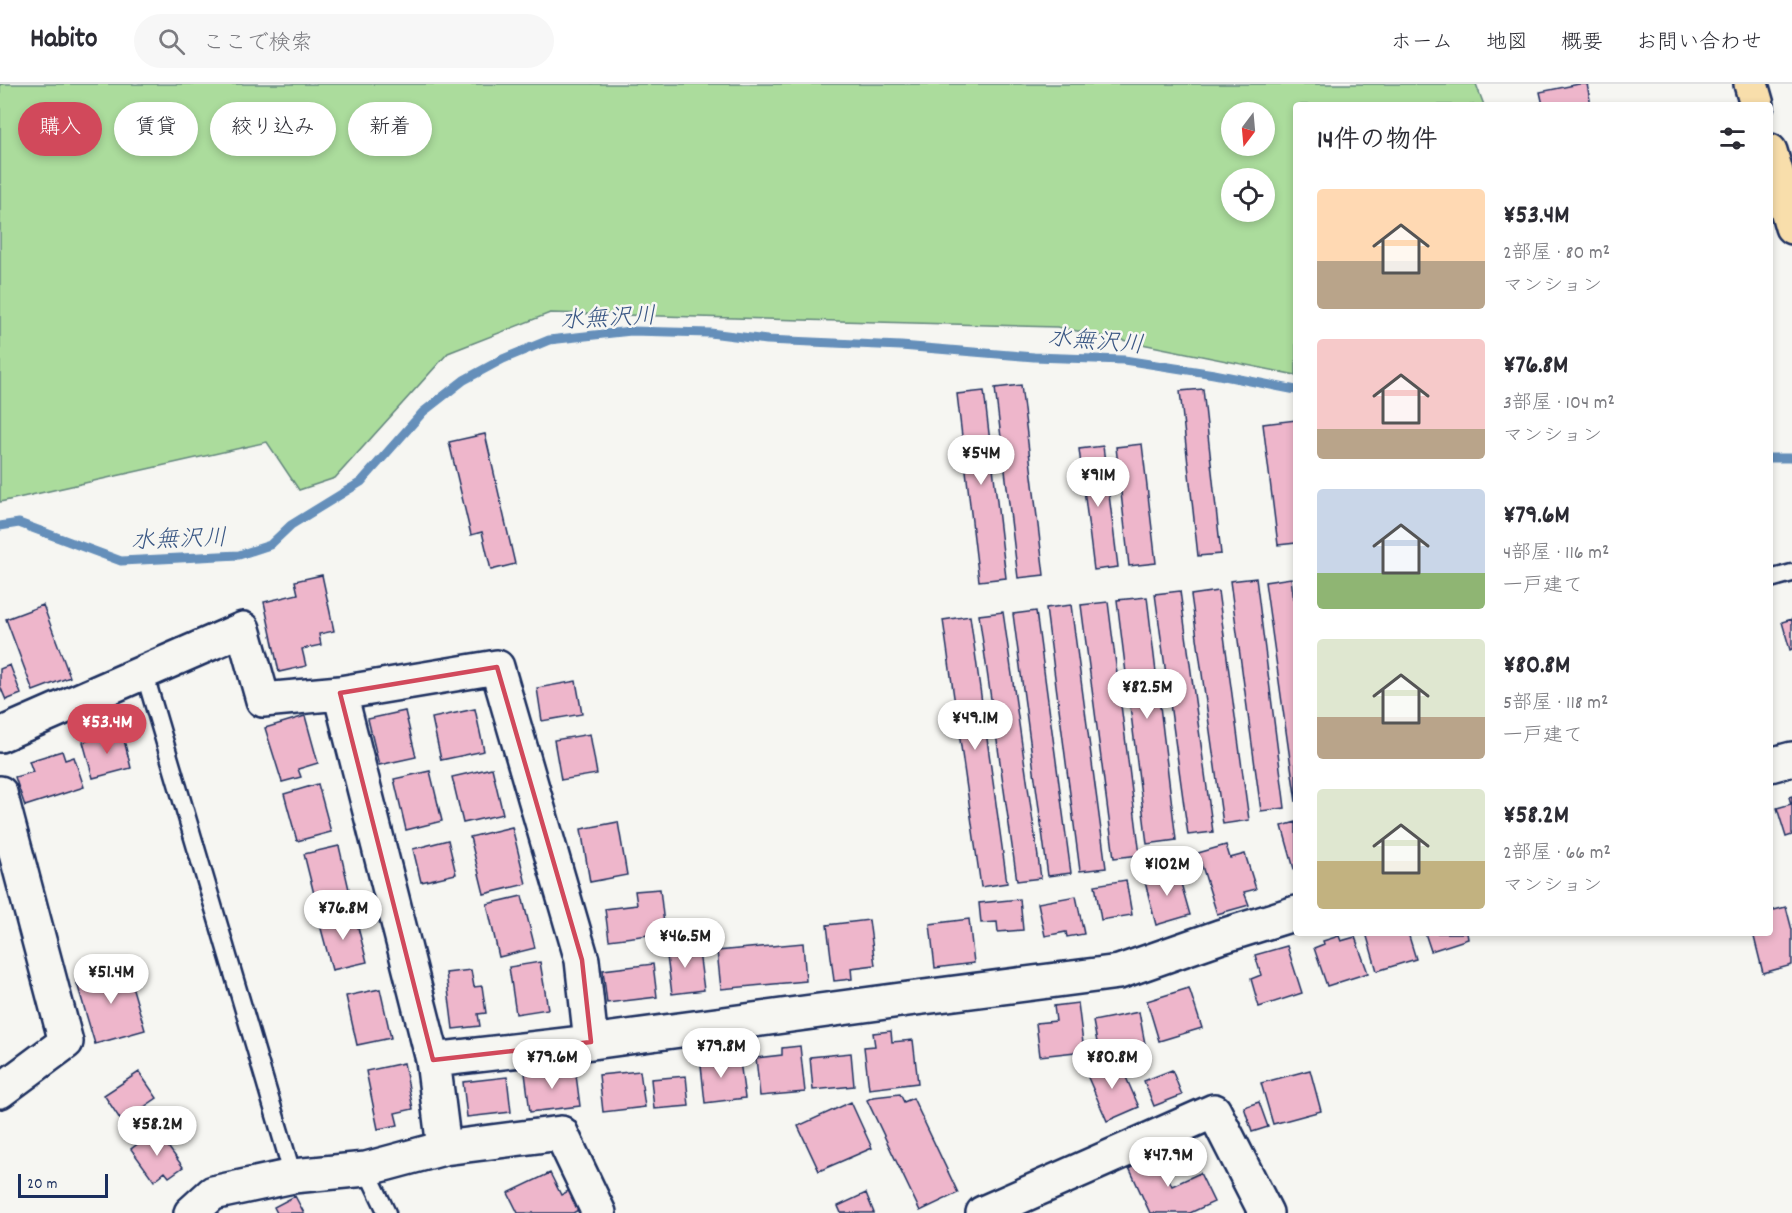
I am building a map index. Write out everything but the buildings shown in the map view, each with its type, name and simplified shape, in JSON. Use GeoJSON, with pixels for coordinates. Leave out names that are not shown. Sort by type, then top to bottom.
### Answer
{"type":"FeatureCollection","features":[{"type":"Feature","properties":{"kind":"highway"},"geometry":{"type":"LineString","coordinates":[[1751,84],[1756,102]]}},
{"type":"Feature","properties":{"kind":"highway"},"geometry":{"type":"LineString","coordinates":[[1773,161],[1792,227]]}},
{"type":"Feature","properties":{"kind":"street"},"geometry":{"type":"LineString","coordinates":[[0,735],[243,629],[263,700],[340,693],[497,667],[582,960],[591,1042]]}},
{"type":"Feature","properties":{"kind":"street"},"geometry":{"type":"LineString","coordinates":[[340,693],[433,1060],[444,1148]]}},
{"type":"Feature","properties":{"kind":"street"},"geometry":{"type":"LineString","coordinates":[[1773,764],[1792,759]]}},
{"type":"Feature","properties":{"kind":"street"},"geometry":{"type":"LineString","coordinates":[[0,793],[66,1042],[0,1091]]}},
{"type":"Feature","properties":{"kind":"street"},"geometry":{"type":"LineString","coordinates":[[433,1060],[591,1042],[1119,972],[1293,914]]}},
{"type":"Feature","properties":{"kind":"street"},"geometry":{"type":"LineString","coordinates":[[983,1213],[1026,1205],[1214,1111],[1266,1213]]}},
{"type":"Feature","properties":{"kind":"street"},"geometry":{"type":"LineString","coordinates":[[191,1213],[213,1193],[293,1176],[366,1169],[444,1148],[561,1133],[599,1213]]}},
{"type":"Feature","properties":{"kind":"lane"},"geometry":{"type":"LineString","coordinates":[[1773,578],[1792,573]]}},
{"type":"Feature","properties":{"kind":"lane"},"geometry":{"type":"LineString","coordinates":[[144,672],[293,1176]]}},
{"type":"Feature","properties":{"kind":"lane"},"geometry":{"type":"LineString","coordinates":[[366,1169],[387,1213]]}},
{"type":"Feature","properties":{"kind":"highlighted area"},"geometry":{"type":"Polygon","coordinates":[[[497,667],[582,960],[591,1042],[433,1060],[340,693],[497,667]]]}},
{"type":"Feature","properties":{"kind":"green space"},"geometry":{"type":"Polygon","coordinates":[[[0,84],[1476,84],[1483,102],[1293,102],[1293,374],[1057,327],[550,313],[448,353],[335,478],[299,490],[267,442],[0,502],[0,84]]]}},
{"type":"Feature","properties":{"kind":"waterway","name":"水無沢川"},"geometry":{"type":"LineString","coordinates":[[0,526],[19,523],[121,561],[239,555],[270,545],[291,525],[361,482],[423,412],[464,380],[503,359],[549,340],[631,331],[710,333],[767,340],[901,346],[1034,357],[1124,360],[1293,389]]}},
{"type":"Feature","properties":{"kind":"waterway","name":"水無沢川"},"geometry":{"type":"LineString","coordinates":[[1773,458],[1792,458]]}}]}
